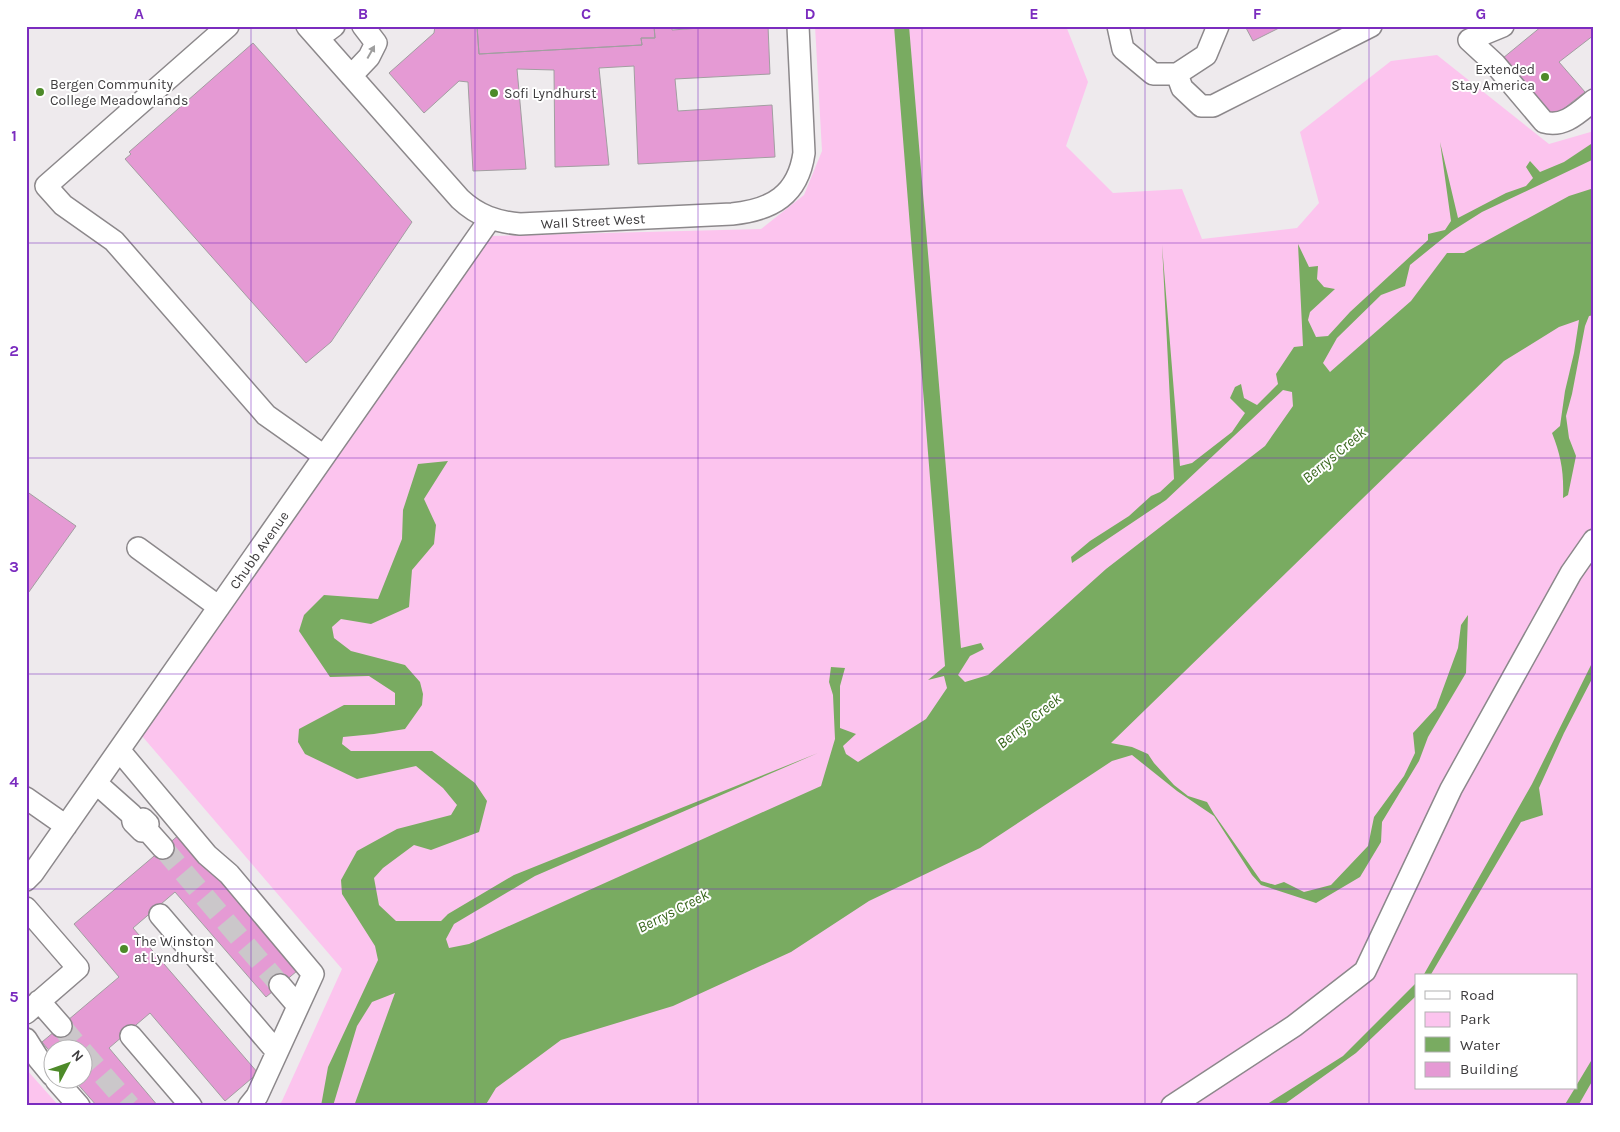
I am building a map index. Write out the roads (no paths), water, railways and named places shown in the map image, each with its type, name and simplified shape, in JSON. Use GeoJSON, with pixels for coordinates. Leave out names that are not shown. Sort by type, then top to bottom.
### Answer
{"type":"FeatureCollection","features":[{"type":"Feature","properties":{"kind":"street"},"geometry":{"type":"LineString","coordinates":[[228,26],[46,186],[63,205],[114,241],[266,416],[324,456]]}},
{"type":"Feature","properties":{"kind":"street"},"geometry":{"type":"LineString","coordinates":[[351,76],[369,57],[376,43],[363,26]]}},
{"type":"Feature","properties":{"kind":"street","name":"Wall Street West"},"geometry":{"type":"LineString","coordinates":[[320,30],[351,76],[460,199],[473,210],[490,219],[530,224],[732,214],[759,210],[776,202],[788,190],[798,175],[804,153],[798,26]]}},
{"type":"Feature","properties":{"kind":"street"},"geometry":{"type":"LineString","coordinates":[[1118,26],[1123,49],[1153,74],[1177,74],[1206,55],[1218,26]]}},
{"type":"Feature","properties":{"kind":"street"},"geometry":{"type":"LineString","coordinates":[[1177,74],[1182,88],[1201,106],[1213,106],[1371,26]]}},
{"type":"Feature","properties":{"kind":"street"},"geometry":{"type":"LineString","coordinates":[[1503,26],[1469,40],[1495,64],[1544,122],[1552,124],[1573,118],[1594,100]]}},
{"type":"Feature","properties":{"kind":"street","name":"Chubb Avenue"},"geometry":{"type":"LineString","coordinates":[[26,880],[66,826],[490,219]]}},
{"type":"Feature","properties":{"kind":"street"},"geometry":{"type":"LineString","coordinates":[[1172,1106],[1294,1026],[1365,971],[1451,789],[1571,573],[1594,540]]}},
{"type":"Feature","properties":{"kind":"street"},"geometry":{"type":"LineString","coordinates":[[138,548],[219,607]]}},
{"type":"Feature","properties":{"kind":"street"},"geometry":{"type":"LineString","coordinates":[[119,750],[207,855],[230,874],[313,974],[257,1096],[249,1106]]}},
{"type":"Feature","properties":{"kind":"street"},"geometry":{"type":"LineString","coordinates":[[96,783],[132,815],[139,815],[148,824],[147,830],[163,848]]}},
{"type":"Feature","properties":{"kind":"street"},"geometry":{"type":"LineString","coordinates":[[26,798],[66,826]]}},
{"type":"Feature","properties":{"kind":"street"},"geometry":{"type":"LineString","coordinates":[[26,908],[78,968],[33,1007],[61,1026]]}},
{"type":"Feature","properties":{"kind":"street"},"geometry":{"type":"LineString","coordinates":[[160,915],[277,1052]]}},
{"type":"Feature","properties":{"kind":"street"},"geometry":{"type":"LineString","coordinates":[[280,985],[298,1006]]}},
{"type":"Feature","properties":{"kind":"street"},"geometry":{"type":"LineString","coordinates":[[131,1036],[191,1106]]}},
{"type":"Feature","properties":{"kind":"street"},"geometry":{"type":"LineString","coordinates":[[26,1039],[42,1063]]}},
{"type":"Feature","properties":{"kind":"street"},"geometry":{"type":"LineString","coordinates":[[64,1090],[78,1106]]}},
{"type":"Feature","properties":{"kind":"water","name":"Berrys Creek"},"geometry":{"type":"Polygon","coordinates":[[[894,26],[909,26],[961,648],[981,643],[984,649],[970,656],[958,675],[965,682],[988,675],[1106,569],[1265,446],[1293,406],[1292,392],[1283,390],[1166,500],[1072,563],[1071,557],[1090,541],[1129,516],[1174,479],[1162,245],[1180,466],[1192,463],[1232,432],[1245,413],[1230,398],[1235,387],[1241,384],[1244,398],[1257,405],[1278,384],[1276,374],[1294,347],[1303,346],[1298,244],[1309,267],[1318,266],[1317,279],[1324,287],[1335,289],[1310,312],[1308,320],[1316,337],[1328,336],[1350,312],[1428,240],[1428,234],[1445,230],[1451,221],[1440,142],[1458,218],[1506,193],[1526,186],[1533,178],[1526,167],[1530,161],[1540,172],[1564,162],[1594,142],[1594,159],[1482,212],[1452,231],[1410,265],[1405,286],[1381,295],[1337,338],[1323,363],[1330,372],[1411,301],[1447,253],[1464,253],[1569,196],[1594,188],[1594,315],[1589,316],[1585,326],[1566,416],[1569,438],[1576,456],[1568,495],[1563,498],[1561,464],[1552,433],[1560,426],[1579,320],[1559,327],[1504,361],[1111,743],[1132,747],[1148,754],[1174,785],[1188,796],[1207,802],[1261,881],[1275,885],[1284,882],[1304,892],[1331,885],[1368,846],[1374,817],[1404,776],[1415,753],[1413,733],[1436,708],[1458,648],[1461,625],[1468,615],[1466,673],[1428,737],[1419,761],[1382,822],[1381,842],[1360,877],[1316,903],[1261,885],[1252,875],[1214,816],[1177,791],[1132,755],[1112,761],[980,848],[869,901],[791,952],[673,1006],[561,1040],[496,1088],[485,1106],[354,1106],[395,993],[372,1002],[357,1026],[333,1106],[321,1106],[328,1067],[378,960],[375,946],[342,894],[341,880],[357,851],[397,829],[451,815],[457,805],[443,788],[416,766],[357,779],[305,754],[298,742],[299,729],[344,705],[395,705],[395,693],[369,676],[330,677],[299,631],[304,615],[324,595],[378,599],[402,539],[403,510],[418,464],[448,461],[424,499],[436,525],[434,544],[412,570],[409,607],[371,624],[341,619],[332,627],[334,638],[351,651],[405,665],[420,682],[423,694],[422,705],[405,729],[343,737],[342,744],[351,751],[432,751],[475,783],[487,801],[479,832],[431,850],[414,845],[383,868],[374,878],[379,905],[396,921],[441,921],[448,914],[514,875],[818,753],[535,876],[454,924],[446,939],[449,948],[469,944],[821,786],[835,739],[833,695],[829,682],[831,667],[845,668],[840,686],[840,728],[856,734],[843,746],[846,754],[858,762],[926,719],[947,688],[944,676],[928,680],[945,666],[894,26]]]}},
{"type":"Feature","properties":{"kind":"water"},"geometry":{"type":"Polygon","coordinates":[[[1594,659],[1594,675],[1564,733],[1539,788],[1543,815],[1521,822],[1431,974],[1424,974],[1532,784],[1594,659]]]}},
{"type":"Feature","properties":{"kind":"water"},"geometry":{"type":"Polygon","coordinates":[[[1415,984],[1415,997],[1356,1053],[1282,1106],[1264,1106],[1343,1056],[1415,984]]]}},
{"type":"Feature","properties":{"kind":"water"},"geometry":{"type":"Polygon","coordinates":[[[1594,1056],[1594,1078],[1578,1106],[1564,1106],[1574,1090],[1578,1090],[1578,1083],[1594,1056]]]}},
{"type":"Feature","properties":{"kind":"tunnel"},"geometry":{"type":"LineString","coordinates":[[163,848],[280,985]]}},
{"type":"Feature","properties":{"kind":"tunnel"},"geometry":{"type":"LineString","coordinates":[[61,1026],[73,1040]]}},
{"type":"Feature","properties":{"kind":"tunnel"},"geometry":{"type":"LineString","coordinates":[[92,1062],[130,1106]]}},
{"type":"Feature","properties":{"kind":"place","name":"Extended Stay America"},"geometry":{"type":"Point","coordinates":[1545,77]}},
{"type":"Feature","properties":{"kind":"place","name":"Bergen Community College Meadowlands"},"geometry":{"type":"Point","coordinates":[40,92]}},
{"type":"Feature","properties":{"kind":"place","name":"Sofi Lyndhurst"},"geometry":{"type":"Point","coordinates":[494,93]}},
{"type":"Feature","properties":{"kind":"place","name":"The Winston at Lyndhurst"},"geometry":{"type":"Point","coordinates":[124,949]}}]}
